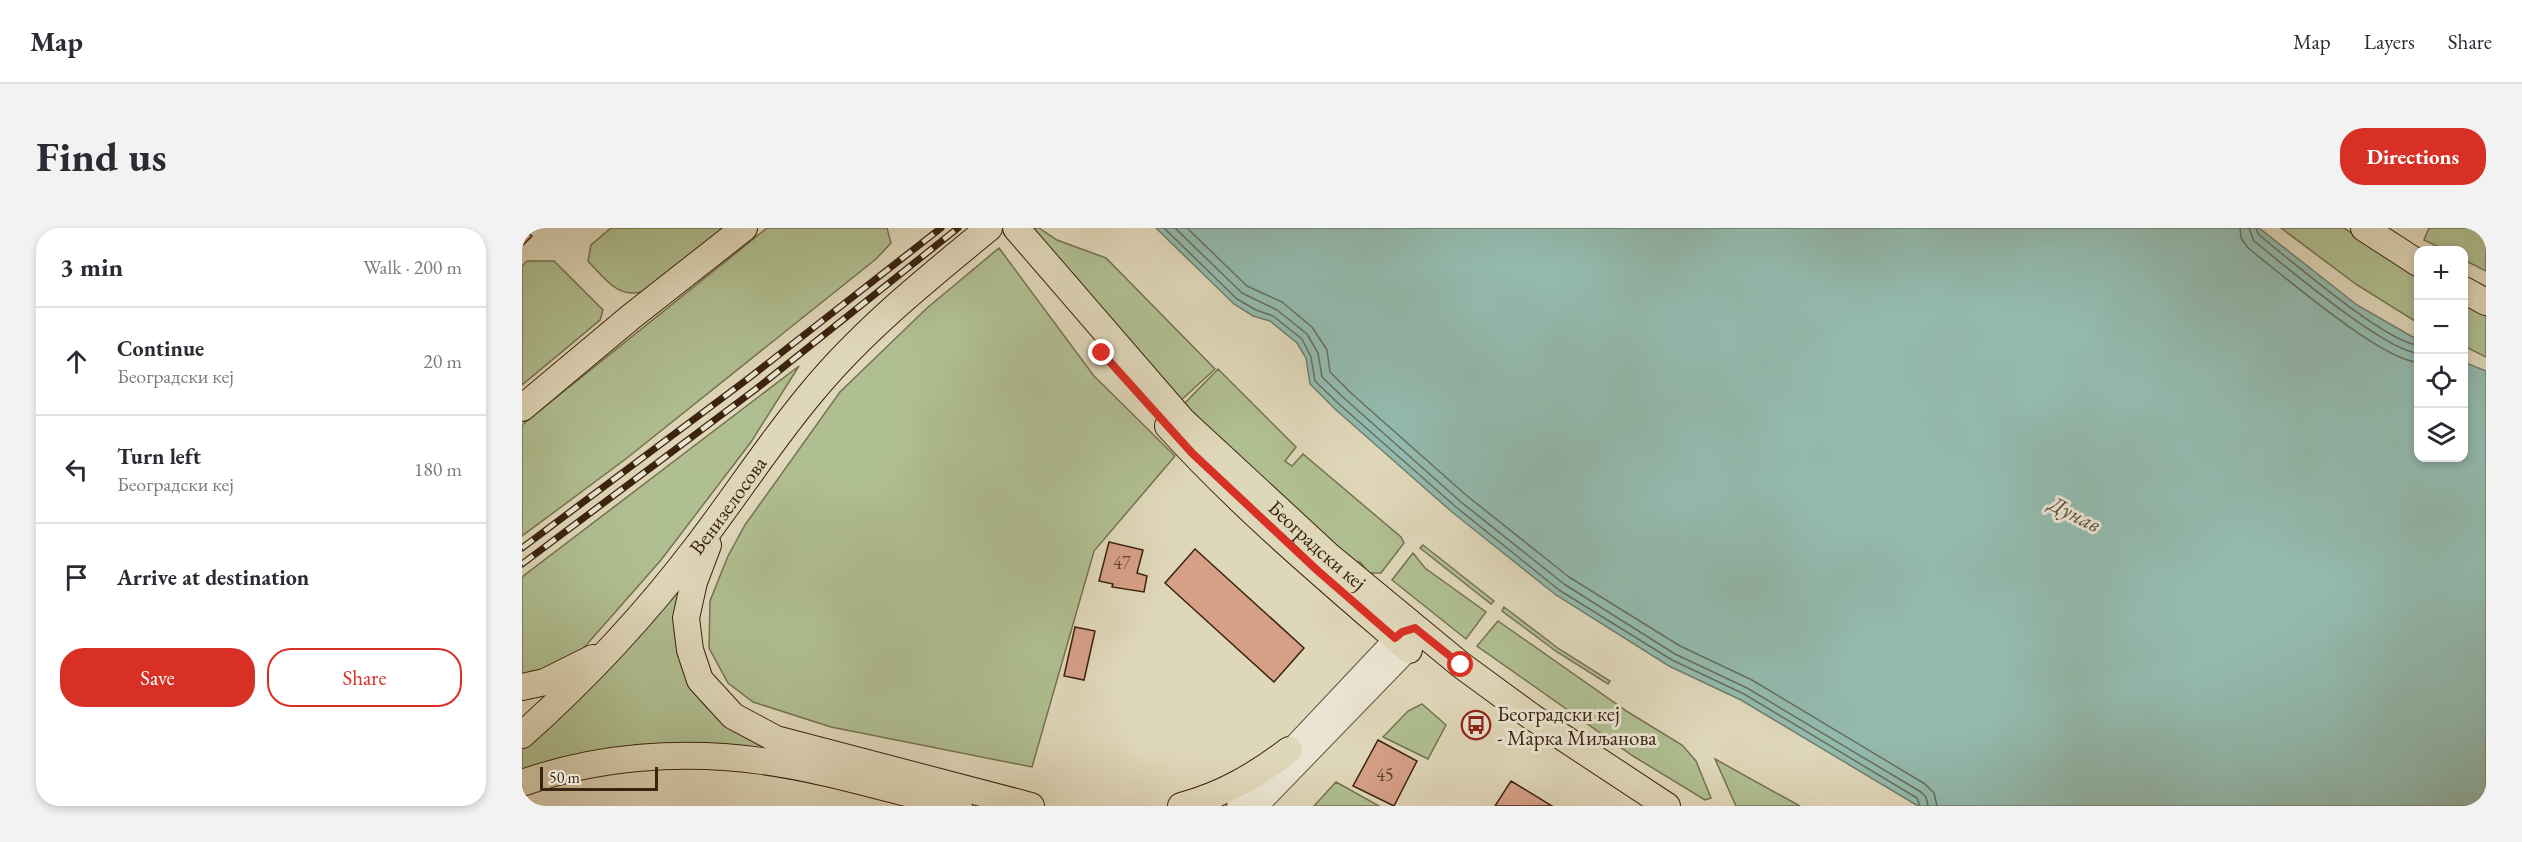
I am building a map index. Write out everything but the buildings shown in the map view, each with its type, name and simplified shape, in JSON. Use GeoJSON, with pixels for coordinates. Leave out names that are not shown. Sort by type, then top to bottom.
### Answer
{"type":"FeatureCollection","features":[{"type":"Feature","properties":{"kind":"main road"},"geometry":{"type":"LineString","coordinates":[[522,408],[632,316],[744,228]]}},
{"type":"Feature","properties":{"kind":"main road","name":"Венизелосова"},"geometry":{"type":"LineString","coordinates":[[522,735],[574,688],[612,648],[696,548],[771,441],[818,385],[867,332],[932,274],[989,228]]}},
{"type":"Feature","properties":{"kind":"main road","name":"Београдски кеј"},"geometry":{"type":"LineString","coordinates":[[996,228],[1192,453],[1341,592],[1406,639],[1532,717],[1667,806]]}},
{"type":"Feature","properties":{"kind":"main road","name":"Београдски кеј"},"geometry":{"type":"LineString","coordinates":[[1016,228],[1182,420],[1337,563],[1406,639]]}},
{"type":"Feature","properties":{"kind":"main road"},"geometry":{"type":"LineString","coordinates":[[2364,228],[2414,260]]}},
{"type":"Feature","properties":{"kind":"main road"},"geometry":{"type":"LineString","coordinates":[[2468,293],[2486,302]]}},
{"type":"Feature","properties":{"kind":"main road"},"geometry":{"type":"LineString","coordinates":[[725,506],[701,560],[686,618],[690,650],[700,680],[716,700],[733,716],[776,739],[1031,806]]}},
{"type":"Feature","properties":{"kind":"main road"},"geometry":{"type":"LineString","coordinates":[[522,687],[561,676],[612,648]]}},
{"type":"Feature","properties":{"kind":"main road"},"geometry":{"type":"LineString","coordinates":[[1181,806],[1227,791],[1265,769],[1289,750]]}},
{"type":"Feature","properties":{"kind":"main road"},"geometry":{"type":"LineString","coordinates":[[522,783],[592,764],[651,757],[718,757],[763,761],[816,771],[959,806]]}},
{"type":"Feature","properties":{"kind":"street"},"geometry":{"type":"LineString","coordinates":[[1237,806],[1257,788],[1289,750],[1406,639]]}},
{"type":"Feature","properties":{"kind":"street"},"geometry":{"type":"LineString","coordinates":[[1258,806],[1406,639]]}},
{"type":"Feature","properties":{"kind":"green space"},"geometry":{"type":"Polygon","coordinates":[[[611,228],[726,228],[645,291],[628,293],[613,286],[588,261],[591,245],[611,228]]]}},
{"type":"Feature","properties":{"kind":"green space"},"geometry":{"type":"Polygon","coordinates":[[[767,228],[887,228],[891,243],[876,259],[627,458],[522,536],[522,425],[767,228]]]}},
{"type":"Feature","properties":{"kind":"green space"},"geometry":{"type":"Polygon","coordinates":[[[1023,228],[1039,228],[1057,240],[1106,258],[1215,369],[1178,403],[1023,228]]]}},
{"type":"Feature","properties":{"kind":"green space"},"geometry":{"type":"Polygon","coordinates":[[[2281,228],[2344,228],[2414,274],[2414,321],[2357,285],[2281,228]]]}},
{"type":"Feature","properties":{"kind":"green space"},"geometry":{"type":"Polygon","coordinates":[[[2429,228],[2486,228],[2486,271],[2468,262],[2468,246],[2437,246],[2424,240],[2429,228]]]}},
{"type":"Feature","properties":{"kind":"green space"},"geometry":{"type":"Polygon","coordinates":[[[999,248],[1094,376],[1175,456],[1094,551],[1032,767],[831,727],[753,702],[728,683],[709,648],[710,601],[728,556],[745,525],[840,392],[927,308],[999,248]]]}},
{"type":"Feature","properties":{"kind":"green space"},"geometry":{"type":"Polygon","coordinates":[[[527,261],[554,261],[603,310],[600,320],[522,385],[522,266],[527,261]]]}},
{"type":"Feature","properties":{"kind":"green space"},"geometry":{"type":"Polygon","coordinates":[[[2468,306],[2486,316],[2486,357],[2468,348],[2468,306]]]}},
{"type":"Feature","properties":{"kind":"green space"},"geometry":{"type":"Polygon","coordinates":[[[799,366],[751,442],[661,560],[574,659],[522,682],[522,577],[799,366]]]}},
{"type":"Feature","properties":{"kind":"green space"},"geometry":{"type":"Polygon","coordinates":[[[1218,369],[1296,447],[1285,461],[1292,466],[1303,454],[1401,537],[1404,543],[1381,573],[1369,573],[1360,562],[1346,560],[1257,481],[1184,404],[1218,369]]]}},
{"type":"Feature","properties":{"kind":"green space"},"geometry":{"type":"Polygon","coordinates":[[[1423,545],[1494,601],[1491,604],[1420,548],[1423,545]]]}},
{"type":"Feature","properties":{"kind":"green space"},"geometry":{"type":"Polygon","coordinates":[[[1413,553],[1425,568],[1486,612],[1466,639],[1392,580],[1413,553]]]}},
{"type":"Feature","properties":{"kind":"green space"},"geometry":{"type":"Polygon","coordinates":[[[683,578],[675,634],[682,667],[692,688],[721,720],[739,732],[759,743],[803,760],[522,778],[522,749],[545,728],[683,578]]]}},
{"type":"Feature","properties":{"kind":"green space"},"geometry":{"type":"Polygon","coordinates":[[[1504,607],[1559,649],[1610,681],[1608,684],[1557,652],[1502,611],[1504,607]]]}},
{"type":"Feature","properties":{"kind":"green space"},"geometry":{"type":"Polygon","coordinates":[[[1498,621],[1628,712],[1682,745],[1696,761],[1711,798],[1705,800],[1633,756],[1477,646],[1498,621]]]}},
{"type":"Feature","properties":{"kind":"green space"},"geometry":{"type":"Polygon","coordinates":[[[1422,704],[1446,725],[1428,759],[1383,737],[1408,711],[1422,704]]]}},
{"type":"Feature","properties":{"kind":"green space"},"geometry":{"type":"Polygon","coordinates":[[[1715,759],[1798,805],[1800,806],[1736,806],[1715,759]]]}},
{"type":"Feature","properties":{"kind":"green space"},"geometry":{"type":"Polygon","coordinates":[[[1336,782],[1379,806],[1314,806],[1336,782]]]}},
{"type":"Feature","properties":{"kind":"water","name":"Дунав"},"geometry":{"type":"Polygon","coordinates":[[[1156,228],[2259,228],[2357,305],[2414,338],[2414,462],[2468,462],[2468,364],[2486,371],[2486,806],[1918,806],[1741,700],[1669,666],[1556,595],[1452,512],[1335,409],[1310,384],[1306,358],[1297,343],[1270,321],[1253,316],[1234,304],[1156,228]]]}},
{"type":"Feature","properties":{"kind":"railway"},"geometry":{"type":"LineString","coordinates":[[522,548],[749,378],[941,228]]}},
{"type":"Feature","properties":{"kind":"railway"},"geometry":{"type":"LineString","coordinates":[[522,564],[756,389],[958,228]]}},
{"type":"Feature","properties":{"kind":"place","name":"Београдски кеј - Марка Миљанова"},"geometry":{"type":"Point","coordinates":[1476,725]}},
{"type":"Feature","properties":{"kind":"route"},"geometry":{"type":"LineString","coordinates":[[1102,353],[1192,453],[1356,606],[1395,638],[1402,632],[1415,628],[1461,665]]}}]}
